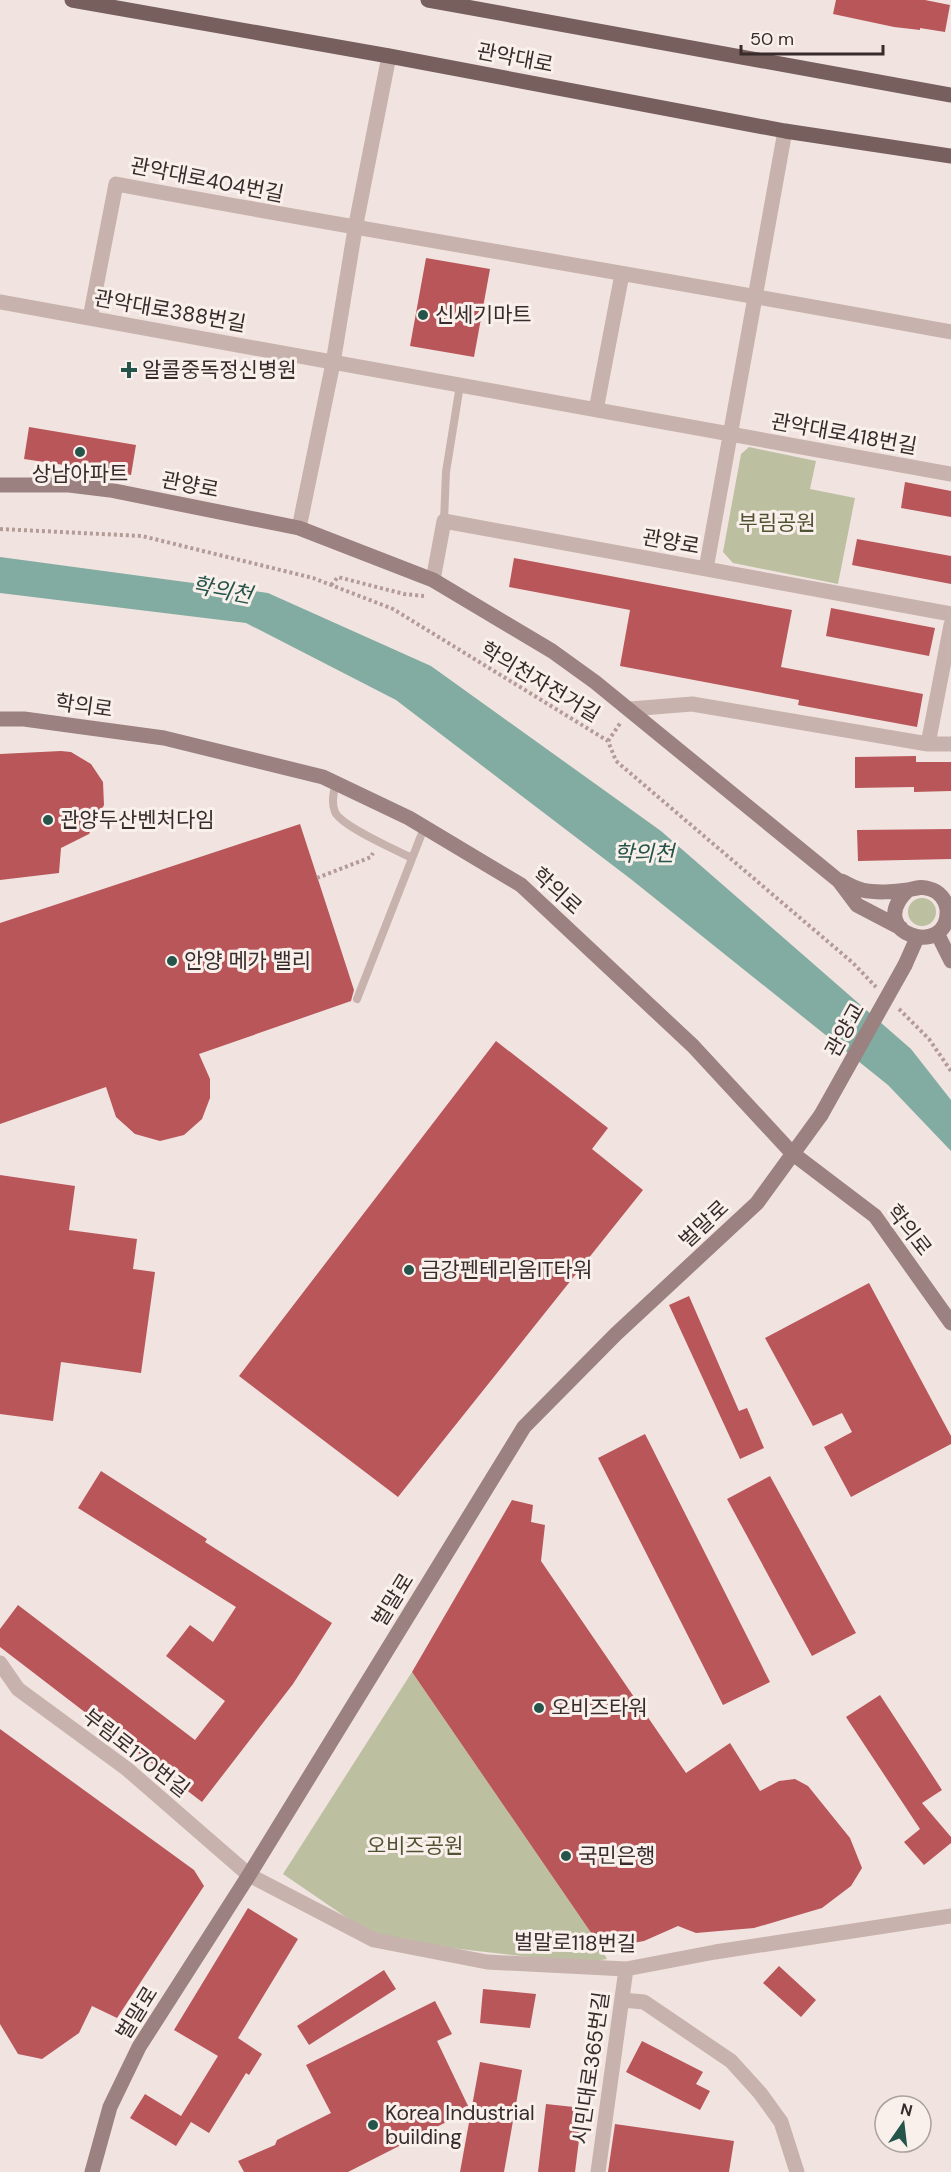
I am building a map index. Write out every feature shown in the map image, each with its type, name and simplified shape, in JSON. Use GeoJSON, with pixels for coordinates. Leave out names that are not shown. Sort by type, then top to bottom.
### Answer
{"type":"FeatureCollection","features":[{"type":"Feature","properties":{"kind":"main road","name":"관악대로"},"geometry":{"type":"LineString","coordinates":[[72,0],[389,56],[785,131],[951,156]]}},
{"type":"Feature","properties":{"kind":"main road","name":"관악대로"},"geometry":{"type":"LineString","coordinates":[[428,0],[951,95]]}},
{"type":"Feature","properties":{"kind":"street"},"geometry":{"type":"LineString","coordinates":[[299,528],[333,363],[355,229],[389,56]]}},
{"type":"Feature","properties":{"kind":"street"},"geometry":{"type":"LineString","coordinates":[[706,569],[785,131]]}},
{"type":"Feature","properties":{"kind":"street","name":"관악대로404번길"},"geometry":{"type":"LineString","coordinates":[[90,318],[116,184],[355,229],[754,296]]}},
{"type":"Feature","properties":{"kind":"street"},"geometry":{"type":"LineString","coordinates":[[596,410],[622,274]]}},
{"type":"Feature","properties":{"kind":"street"},"geometry":{"type":"LineString","coordinates":[[754,296],[951,332]]}},
{"type":"Feature","properties":{"kind":"street","name":"관악대로388번길"},"geometry":{"type":"LineString","coordinates":[[0,302],[333,363]]}},
{"type":"Feature","properties":{"kind":"street"},"geometry":{"type":"LineString","coordinates":[[333,363],[729,435]]}},
{"type":"Feature","properties":{"kind":"street","name":"관악대로418번길"},"geometry":{"type":"LineString","coordinates":[[729,435],[951,474]]}},
{"type":"Feature","properties":{"kind":"street","name":"관양로"},"geometry":{"type":"LineString","coordinates":[[0,485],[69,485],[110,490],[299,528],[432,580],[552,651],[630,709],[839,881],[857,905],[901,928]]}},
{"type":"Feature","properties":{"kind":"street"},"geometry":{"type":"LineString","coordinates":[[432,580],[444,521]]}},
{"type":"Feature","properties":{"kind":"street","name":"관양로"},"geometry":{"type":"LineString","coordinates":[[444,521],[951,615]]}},
{"type":"Feature","properties":{"kind":"street"},"geometry":{"type":"LineString","coordinates":[[928,744],[951,625]]}},
{"type":"Feature","properties":{"kind":"street"},"geometry":{"type":"LineString","coordinates":[[630,709],[692,704],[928,744],[951,744]]}},
{"type":"Feature","properties":{"kind":"street","name":"학의로"},"geometry":{"type":"LineString","coordinates":[[0,719],[24,719],[164,738],[323,777],[409,818],[521,885],[693,1046],[792,1153],[875,1216],[951,1323]]}},
{"type":"Feature","properties":{"kind":"street"},"geometry":{"type":"LineString","coordinates":[[839,881],[863,890],[908,890],[921,886],[935,890],[951,888]]}},
{"type":"Feature","properties":{"kind":"street"},"geometry":{"type":"LineString","coordinates":[[908,890],[900,898],[896,907],[896,918],[901,928],[917,938],[928,938],[937,933],[949,919],[943,897],[935,890]]}},
{"type":"Feature","properties":{"kind":"street"},"geometry":{"type":"LineString","coordinates":[[937,933],[951,961]]}},
{"type":"Feature","properties":{"kind":"street","name":"관양교"},"geometry":{"type":"LineString","coordinates":[[821,1115],[905,965],[917,938]]}},
{"type":"Feature","properties":{"kind":"street","name":"벌말로"},"geometry":{"type":"LineString","coordinates":[[92,2172],[110,2107],[139,2048],[249,1875],[524,1427],[616,1334],[757,1203],[821,1115]]}},
{"type":"Feature","properties":{"kind":"street","name":"부림로170번길"},"geometry":{"type":"LineString","coordinates":[[0,1663],[18,1689],[128,1768],[249,1875]]}},
{"type":"Feature","properties":{"kind":"street","name":"벌말로118번길"},"geometry":{"type":"LineString","coordinates":[[249,1875],[374,1940],[487,1962],[626,1969],[715,1952],[951,1916]]}},
{"type":"Feature","properties":{"kind":"street","name":"시민대로365번길"},"geometry":{"type":"LineString","coordinates":[[598,2172],[626,1969]]}},
{"type":"Feature","properties":{"kind":"street"},"geometry":{"type":"LineString","coordinates":[[622,2000],[644,2002],[731,2061],[760,2093],[781,2122],[797,2172]]}},
{"type":"Feature","properties":{"kind":"lane"},"geometry":{"type":"LineString","coordinates":[[444,521],[446,472],[460,385]]}},
{"type":"Feature","properties":{"kind":"lane"},"geometry":{"type":"LineString","coordinates":[[336,784],[332,796],[335,813],[349,826],[412,858]]}},
{"type":"Feature","properties":{"kind":"lane"},"geometry":{"type":"LineString","coordinates":[[357,999],[424,828]]}},
{"type":"Feature","properties":{"kind":"path","name":"학의천자전거길"},"geometry":{"type":"LineString","coordinates":[[0,529],[142,536],[293,572],[393,609],[608,741],[616,761],[853,963],[878,988]]}},
{"type":"Feature","properties":{"kind":"path"},"geometry":{"type":"LineString","coordinates":[[331,585],[338,577],[404,594],[428,596]]}},
{"type":"Feature","properties":{"kind":"path"},"geometry":{"type":"LineString","coordinates":[[317,879],[371,857],[378,841]]}},
{"type":"Feature","properties":{"kind":"path"},"geometry":{"type":"LineString","coordinates":[[895,1005],[929,1039],[951,1071]]}},
{"type":"Feature","properties":{"kind":"green space","name":"부림공원"},"geometry":{"type":"Polygon","coordinates":[[[749,447],[816,461],[810,489],[855,498],[838,584],[733,563],[723,552],[741,454],[749,447]]]}},
{"type":"Feature","properties":{"kind":"green space"},"geometry":{"type":"Polygon","coordinates":[[[922,898],[932,902],[936,912],[932,922],[922,926],[912,922],[908,912],[912,902],[922,898]]]}},
{"type":"Feature","properties":{"kind":"green space","name":"오비즈공원"},"geometry":{"type":"Polygon","coordinates":[[[412,1672],[607,1959],[583,1963],[398,1942],[359,1926],[283,1874],[412,1672]]]}},
{"type":"Feature","properties":{"kind":"water","name":"학의천"},"geometry":{"type":"Polygon","coordinates":[[[0,557],[268,593],[431,666],[661,831],[911,1049],[951,1100],[951,1151],[888,1085],[632,880],[396,700],[246,623],[0,593],[0,557]]]}},
{"type":"Feature","properties":{"kind":"building"},"geometry":{"type":"Polygon","coordinates":[[[836,0],[925,0],[950,5],[945,32],[894,27],[833,14],[836,0]]]}},
{"type":"Feature","properties":{"kind":"building"},"geometry":{"type":"Polygon","coordinates":[[[426,258],[490,269],[474,357],[410,346],[426,258]]]}},
{"type":"Feature","properties":{"kind":"building","name":"상남아파트"},"geometry":{"type":"Polygon","coordinates":[[[29,427],[136,445],[131,475],[24,459],[29,427]]]}},
{"type":"Feature","properties":{"kind":"building"},"geometry":{"type":"Polygon","coordinates":[[[905,482],[951,491],[951,517],[901,508],[905,482]]]}},
{"type":"Feature","properties":{"kind":"building"},"geometry":{"type":"Polygon","coordinates":[[[857,539],[951,556],[951,584],[852,565],[857,539]]]}},
{"type":"Feature","properties":{"kind":"building"},"geometry":{"type":"Polygon","coordinates":[[[514,558],[792,610],[781,667],[923,694],[917,727],[798,705],[799,700],[620,666],[630,610],[509,587],[514,558]]]}},
{"type":"Feature","properties":{"kind":"building"},"geometry":{"type":"Polygon","coordinates":[[[831,608],[935,628],[929,656],[826,636],[831,608]]]}},
{"type":"Feature","properties":{"kind":"building","name":"관양두산벤처다임"},"geometry":{"type":"Polygon","coordinates":[[[71,752],[91,764],[103,782],[104,805],[89,834],[61,848],[59,873],[0,880],[0,754],[71,752]]]}},
{"type":"Feature","properties":{"kind":"building"},"geometry":{"type":"Polygon","coordinates":[[[916,756],[916,762],[951,762],[951,791],[914,792],[914,787],[855,788],[855,757],[916,756]]]}},
{"type":"Feature","properties":{"kind":"building","name":"안양 메가 밸리"},"geometry":{"type":"Polygon","coordinates":[[[300,824],[354,990],[351,1001],[199,1054],[210,1079],[210,1098],[202,1119],[184,1135],[160,1141],[135,1134],[116,1117],[106,1087],[0,1124],[0,923],[300,824]]]}},
{"type":"Feature","properties":{"kind":"building"},"geometry":{"type":"Polygon","coordinates":[[[951,829],[951,859],[858,861],[857,830],[951,829]]]}},
{"type":"Feature","properties":{"kind":"building","name":"금강펜테리움IT타워"},"geometry":{"type":"Polygon","coordinates":[[[496,1041],[608,1128],[592,1149],[643,1190],[398,1497],[239,1376],[496,1041]]]}},
{"type":"Feature","properties":{"kind":"building"},"geometry":{"type":"Polygon","coordinates":[[[0,1175],[75,1186],[69,1230],[137,1239],[133,1269],[155,1272],[141,1373],[61,1362],[53,1421],[0,1414],[0,1175]]]}},
{"type":"Feature","properties":{"kind":"building"},"geometry":{"type":"Polygon","coordinates":[[[869,1283],[951,1436],[951,1444],[851,1497],[824,1447],[852,1432],[842,1413],[813,1426],[765,1338],[869,1283]]]}},
{"type":"Feature","properties":{"kind":"building"},"geometry":{"type":"Polygon","coordinates":[[[689,1296],[739,1411],[747,1408],[764,1448],[740,1459],[669,1305],[689,1296]]]}},
{"type":"Feature","properties":{"kind":"building"},"geometry":{"type":"Polygon","coordinates":[[[645,1434],[770,1682],[723,1705],[598,1458],[645,1434]]]}},
{"type":"Feature","properties":{"kind":"building"},"geometry":{"type":"Polygon","coordinates":[[[101,1471],[207,1539],[205,1542],[332,1623],[293,1684],[202,1802],[0,1647],[0,1629],[18,1605],[195,1740],[225,1701],[166,1656],[190,1625],[213,1642],[236,1607],[78,1508],[101,1471]]]}},
{"type":"Feature","properties":{"kind":"building"},"geometry":{"type":"Polygon","coordinates":[[[770,1476],[856,1633],[812,1656],[727,1499],[770,1476]]]}},
{"type":"Feature","properties":{"kind":"building","name":"오비즈타워"},"geometry":{"type":"Polygon","coordinates":[[[512,1500],[533,1505],[531,1522],[545,1525],[541,1561],[686,1773],[730,1743],[760,1791],[779,1781],[795,1779],[808,1786],[850,1838],[862,1868],[851,1886],[822,1908],[754,1928],[696,1933],[678,1926],[644,1941],[616,1946],[596,1940],[412,1672],[512,1500]]]}},
{"type":"Feature","properties":{"kind":"building"},"geometry":{"type":"Polygon","coordinates":[[[880,1695],[942,1790],[922,1803],[951,1837],[951,1843],[924,1865],[904,1842],[920,1829],[846,1717],[880,1695]]]}},
{"type":"Feature","properties":{"kind":"building"},"geometry":{"type":"Polygon","coordinates":[[[0,1729],[194,1870],[204,1886],[117,2018],[92,2006],[79,2033],[42,2059],[18,2054],[0,2024],[0,1729]]]}},
{"type":"Feature","properties":{"kind":"building"},"geometry":{"type":"Polygon","coordinates":[[[248,1908],[298,1939],[238,2038],[262,2054],[249,2075],[246,2073],[209,2133],[191,2122],[176,2146],[130,2118],[145,2094],[181,2116],[218,2056],[174,2030],[248,1908]]]}},
{"type":"Feature","properties":{"kind":"building"},"geometry":{"type":"Polygon","coordinates":[[[779,1966],[816,2000],[801,2017],[763,1983],[779,1966]]]}},
{"type":"Feature","properties":{"kind":"building"},"geometry":{"type":"Polygon","coordinates":[[[384,1970],[396,1989],[309,2045],[297,2026],[384,1970]]]}},
{"type":"Feature","properties":{"kind":"building"},"geometry":{"type":"Polygon","coordinates":[[[483,1989],[536,1994],[530,2028],[480,2023],[483,1989]]]}},
{"type":"Feature","properties":{"kind":"building"},"geometry":{"type":"Polygon","coordinates":[[[435,2001],[452,2034],[437,2041],[470,2110],[348,2172],[244,2172],[238,2161],[275,2145],[277,2140],[331,2113],[306,2065],[435,2001]]]}},
{"type":"Feature","properties":{"kind":"building"},"geometry":{"type":"Polygon","coordinates":[[[642,2041],[703,2072],[696,2084],[710,2091],[700,2110],[626,2072],[642,2041]]]}},
{"type":"Feature","properties":{"kind":"building"},"geometry":{"type":"Polygon","coordinates":[[[480,2062],[522,2070],[504,2172],[460,2172],[480,2062]]]}},
{"type":"Feature","properties":{"kind":"building"},"geometry":{"type":"Polygon","coordinates":[[[546,2104],[583,2108],[575,2172],[538,2172],[546,2104]]]}},
{"type":"Feature","properties":{"kind":"building"},"geometry":{"type":"Polygon","coordinates":[[[615,2124],[734,2141],[729,2172],[608,2172],[615,2124]]]}},
{"type":"Feature","properties":{"kind":"place","name":"신세기마트"},"geometry":{"type":"Point","coordinates":[423,315]}},
{"type":"Feature","properties":{"kind":"place","name":"알콜중독정신병원"},"geometry":{"type":"Point","coordinates":[129,370]}},
{"type":"Feature","properties":{"kind":"place","name":"상남아파트"},"geometry":{"type":"Point","coordinates":[80,452]}},
{"type":"Feature","properties":{"kind":"place","name":"관양두산벤처다임"},"geometry":{"type":"Point","coordinates":[48,820]}},
{"type":"Feature","properties":{"kind":"place","name":"안양 메가 밸리"},"geometry":{"type":"Point","coordinates":[172,961]}},
{"type":"Feature","properties":{"kind":"place","name":"금강펜테리움IT타워"},"geometry":{"type":"Point","coordinates":[409,1270]}},
{"type":"Feature","properties":{"kind":"place","name":"오비즈타워"},"geometry":{"type":"Point","coordinates":[539,1708]}},
{"type":"Feature","properties":{"kind":"place","name":"국민은행"},"geometry":{"type":"Point","coordinates":[566,1856]}},
{"type":"Feature","properties":{"kind":"place","name":"Korea Industrial building"},"geometry":{"type":"Point","coordinates":[373,2125]}}]}
